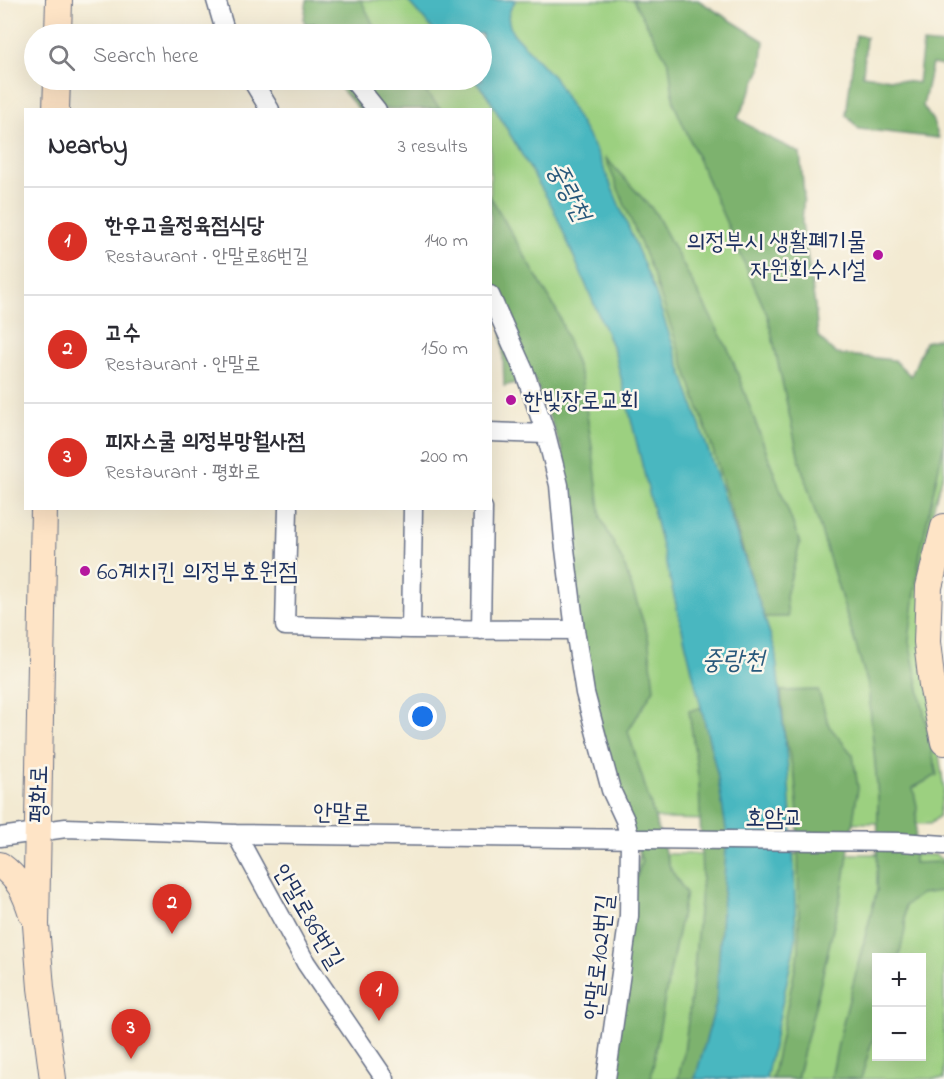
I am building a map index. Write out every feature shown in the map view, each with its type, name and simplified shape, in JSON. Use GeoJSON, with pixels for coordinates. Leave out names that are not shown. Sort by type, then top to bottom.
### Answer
{"type":"FeatureCollection","features":[{"type":"Feature","properties":{"kind":"main road"},"geometry":{"type":"LineString","coordinates":[[58,24],[59,0]]}},
{"type":"Feature","properties":{"kind":"main road"},"geometry":{"type":"LineString","coordinates":[[56,108],[57,90]]}},
{"type":"Feature","properties":{"kind":"main road","name":"평화로"},"geometry":{"type":"LineString","coordinates":[[44,510],[36,925],[41,988],[53,1079]]}},
{"type":"Feature","properties":{"kind":"main road"},"geometry":{"type":"LineString","coordinates":[[944,527],[930,587],[927,642],[932,685],[944,742]]}},
{"type":"Feature","properties":{"kind":"main road"},"geometry":{"type":"LineString","coordinates":[[0,866],[17,880],[25,893],[36,925]]}},
{"type":"Feature","properties":{"kind":"street"},"geometry":{"type":"LineString","coordinates":[[216,0],[223,24]]}},
{"type":"Feature","properties":{"kind":"street"},"geometry":{"type":"LineString","coordinates":[[258,90],[269,108]]}},
{"type":"Feature","properties":{"kind":"street"},"geometry":{"type":"LineString","coordinates":[[361,90],[375,108]]}},
{"type":"Feature","properties":{"kind":"street","name":"안말로102번길"},"geometry":{"type":"LineString","coordinates":[[492,299],[525,373],[546,434],[559,485],[575,630],[585,693],[611,790],[625,820],[638,840],[606,1079]]}},
{"type":"Feature","properties":{"kind":"street"},"geometry":{"type":"LineString","coordinates":[[492,432],[546,434]]}},
{"type":"Feature","properties":{"kind":"street"},"geometry":{"type":"LineString","coordinates":[[288,510],[285,626],[575,630]]}},
{"type":"Feature","properties":{"kind":"street"},"geometry":{"type":"LineString","coordinates":[[411,629],[413,510]]}},
{"type":"Feature","properties":{"kind":"street"},"geometry":{"type":"LineString","coordinates":[[481,630],[483,510]]}},
{"type":"Feature","properties":{"kind":"street","name":"안말로"},"geometry":{"type":"LineString","coordinates":[[0,824],[38,832]]}},
{"type":"Feature","properties":{"kind":"street","name":"안말로"},"geometry":{"type":"LineString","coordinates":[[0,837],[66,828],[236,834],[638,840]]}},
{"type":"Feature","properties":{"kind":"street","name":"안말로86번길"},"geometry":{"type":"LineString","coordinates":[[236,834],[306,963],[385,1079]]}},
{"type":"Feature","properties":{"kind":"street","name":"호암교"},"geometry":{"type":"LineString","coordinates":[[638,840],[944,844]]}},
{"type":"Feature","properties":{"kind":"green space"},"geometry":{"type":"Polygon","coordinates":[[[307,0],[361,0],[373,24],[305,24],[307,0]]]}},
{"type":"Feature","properties":{"kind":"green space"},"geometry":{"type":"Polygon","coordinates":[[[321,0],[637,0],[700,109],[816,374],[944,398],[944,471],[921,567],[938,749],[944,789],[939,816],[930,824],[663,819],[651,816],[618,785],[564,449],[492,268],[492,108],[391,108],[375,90],[492,90],[492,24],[327,24],[321,0]]]}},
{"type":"Feature","properties":{"kind":"green space"},"geometry":{"type":"Polygon","coordinates":[[[633,0],[698,0],[764,41],[761,69],[738,118],[762,134],[800,153],[804,194],[802,223],[818,336],[836,354],[894,360],[911,376],[925,342],[944,337],[944,444],[920,553],[909,641],[937,775],[913,788],[917,806],[914,863],[944,862],[944,894],[942,891],[921,894],[905,906],[905,930],[900,953],[872,953],[872,1042],[861,1079],[831,1079],[877,890],[878,797],[868,685],[799,459],[768,317],[674,104],[669,64],[633,0]]]}},
{"type":"Feature","properties":{"kind":"green space"},"geometry":{"type":"Polygon","coordinates":[[[856,35],[866,37],[863,75],[918,83],[923,43],[944,45],[944,66],[932,64],[923,106],[933,121],[939,138],[859,129],[846,115],[856,35]]]}},
{"type":"Feature","properties":{"kind":"green space"},"geometry":{"type":"Polygon","coordinates":[[[342,90],[424,90],[440,108],[358,108],[342,90]]]}},
{"type":"Feature","properties":{"kind":"green space"},"geometry":{"type":"Polygon","coordinates":[[[605,157],[655,212],[730,353],[800,543],[786,596],[788,617],[763,617],[712,447],[653,274],[605,157]]]}},
{"type":"Feature","properties":{"kind":"green space"},"geometry":{"type":"Polygon","coordinates":[[[492,199],[558,313],[581,377],[601,518],[624,564],[648,636],[654,689],[628,731],[670,868],[686,893],[651,1079],[601,1079],[624,916],[642,861],[619,798],[581,652],[562,450],[534,378],[504,386],[501,299],[492,286],[492,199]]]}},
{"type":"Feature","properties":{"kind":"green space"},"geometry":{"type":"Polygon","coordinates":[[[818,690],[829,726],[853,755],[858,788],[844,881],[797,1079],[772,1079],[799,950],[798,814],[795,779],[784,732],[781,691],[818,690]]]}},
{"type":"Feature","properties":{"kind":"green space"},"geometry":{"type":"Polygon","coordinates":[[[716,703],[747,883],[709,1079],[678,1079],[684,1052],[693,981],[702,877],[699,783],[689,711],[716,703]]]}},
{"type":"Feature","properties":{"kind":"green space"},"geometry":{"type":"Polygon","coordinates":[[[639,854],[899,854],[935,855],[944,861],[944,1079],[609,1079],[639,854]]]}},
{"type":"Feature","properties":{"kind":"water","name":"중랑천"},"geometry":{"type":"Polygon","coordinates":[[[407,0],[516,0],[508,15],[512,32],[555,79],[597,152],[654,289],[775,649],[788,769],[796,939],[766,1079],[695,1079],[716,1004],[727,835],[717,773],[615,353],[553,208],[483,90],[492,90],[492,24],[428,24],[407,0]]]}},
{"type":"Feature","properties":{"kind":"place","name":"의정부시 생활폐기물 자원회수시설"},"geometry":{"type":"Point","coordinates":[878,255]}},
{"type":"Feature","properties":{"kind":"place","name":"한빛장로교회"},"geometry":{"type":"Point","coordinates":[511,400]}},
{"type":"Feature","properties":{"kind":"place","name":"60계치킨 의정부호원점"},"geometry":{"type":"Point","coordinates":[85,571]}},
{"type":"Feature","properties":{"kind":"place","name":"고수"},"geometry":{"type":"Point","coordinates":[172,934]}},
{"type":"Feature","properties":{"kind":"place","name":"한우고을정육점식당"},"geometry":{"type":"Point","coordinates":[379,1021]}},
{"type":"Feature","properties":{"kind":"place","name":"피자스쿨 의정부망월사점"},"geometry":{"type":"Point","coordinates":[131,1059]}}]}
